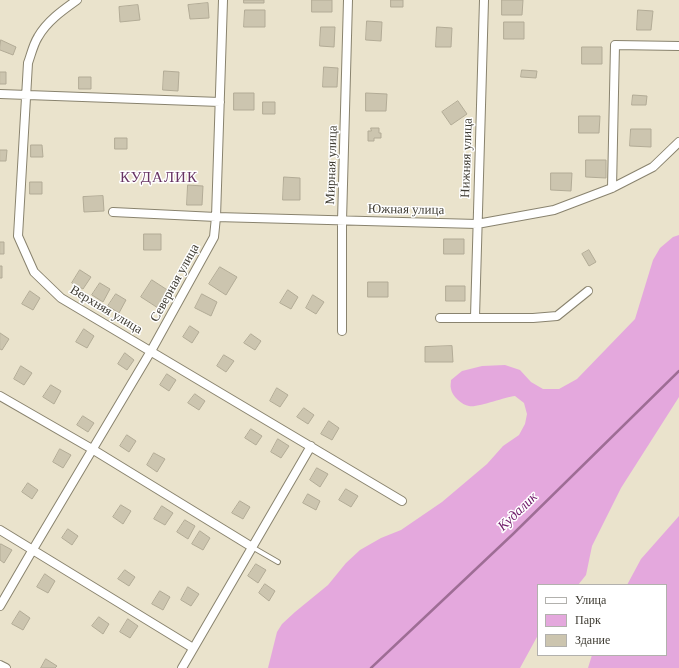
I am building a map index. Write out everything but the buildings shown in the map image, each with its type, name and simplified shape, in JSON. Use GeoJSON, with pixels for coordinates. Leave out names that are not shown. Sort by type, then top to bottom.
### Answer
{"type":"FeatureCollection","features":[{"type":"Feature","properties":{"kind":"street","name":"Верхняя улица"},"geometry":{"type":"LineString","coordinates":[[77,0],[53,19],[38,37],[28,64],[18,236],[34,272],[61,298],[402,501]]}},
{"type":"Feature","properties":{"kind":"street","name":"Северная улица"},"geometry":{"type":"LineString","coordinates":[[0,606],[92,449],[152,351],[214,237],[216,217],[223,0]]}},
{"type":"Feature","properties":{"kind":"street","name":"Мирная улица"},"geometry":{"type":"LineString","coordinates":[[342,331],[342,221],[348,0]]}},
{"type":"Feature","properties":{"kind":"street","name":"Нижняя улица"},"geometry":{"type":"LineString","coordinates":[[475,318],[484,0]]}},
{"type":"Feature","properties":{"kind":"street"},"geometry":{"type":"LineString","coordinates":[[612,188],[615,45],[679,46]]}},
{"type":"Feature","properties":{"kind":"street"},"geometry":{"type":"LineString","coordinates":[[0,94],[220,102]]}},
{"type":"Feature","properties":{"kind":"street","name":"Южная улица"},"geometry":{"type":"LineString","coordinates":[[113,212],[216,217],[477,224],[554,210],[612,188],[653,167],[679,142]]}},
{"type":"Feature","properties":{"kind":"street"},"geometry":{"type":"LineString","coordinates":[[440,318],[557,316],[588,291]]}},
{"type":"Feature","properties":{"kind":"street"},"geometry":{"type":"LineString","coordinates":[[0,396],[92,449],[252,547]]}},
{"type":"Feature","properties":{"kind":"street"},"geometry":{"type":"LineString","coordinates":[[182,668],[310,446]]}},
{"type":"Feature","properties":{"kind":"street"},"geometry":{"type":"LineString","coordinates":[[0,530],[193,648]]}},
{"type":"Feature","properties":{"kind":"street"},"geometry":{"type":"LineString","coordinates":[[0,665],[6,668]]}},
{"type":"Feature","properties":{"kind":"lane"},"geometry":{"type":"LineString","coordinates":[[252,547],[278,562]]}},
{"type":"Feature","properties":{"kind":"green space"},"geometry":{"type":"Polygon","coordinates":[[[679,235],[679,397],[621,488],[592,546],[586,575],[579,584],[537,584],[537,637],[520,668],[268,668],[277,632],[282,624],[328,585],[346,563],[360,550],[381,538],[401,530],[442,502],[487,464],[503,446],[519,435],[525,424],[527,414],[524,403],[515,396],[469,406],[460,402],[455,397],[451,388],[451,380],[462,371],[482,366],[505,365],[520,370],[531,382],[543,389],[559,389],[577,379],[635,319],[653,260],[660,248],[673,237],[679,235]]]}},
{"type":"Feature","properties":{"kind":"green space"},"geometry":{"type":"Polygon","coordinates":[[[679,516],[679,668],[588,668],[592,656],[667,656],[667,584],[628,584],[641,559],[679,516]]]}},
{"type":"Feature","properties":{"kind":"waterway","name":"Кудалик"},"geometry":{"type":"LineString","coordinates":[[371,668],[513,534],[679,371]]}},
{"type":"Feature","properties":{"kind":"district","name":"КУДАЛИК"},"geometry":{"type":"Point","coordinates":[159,178]}}]}
